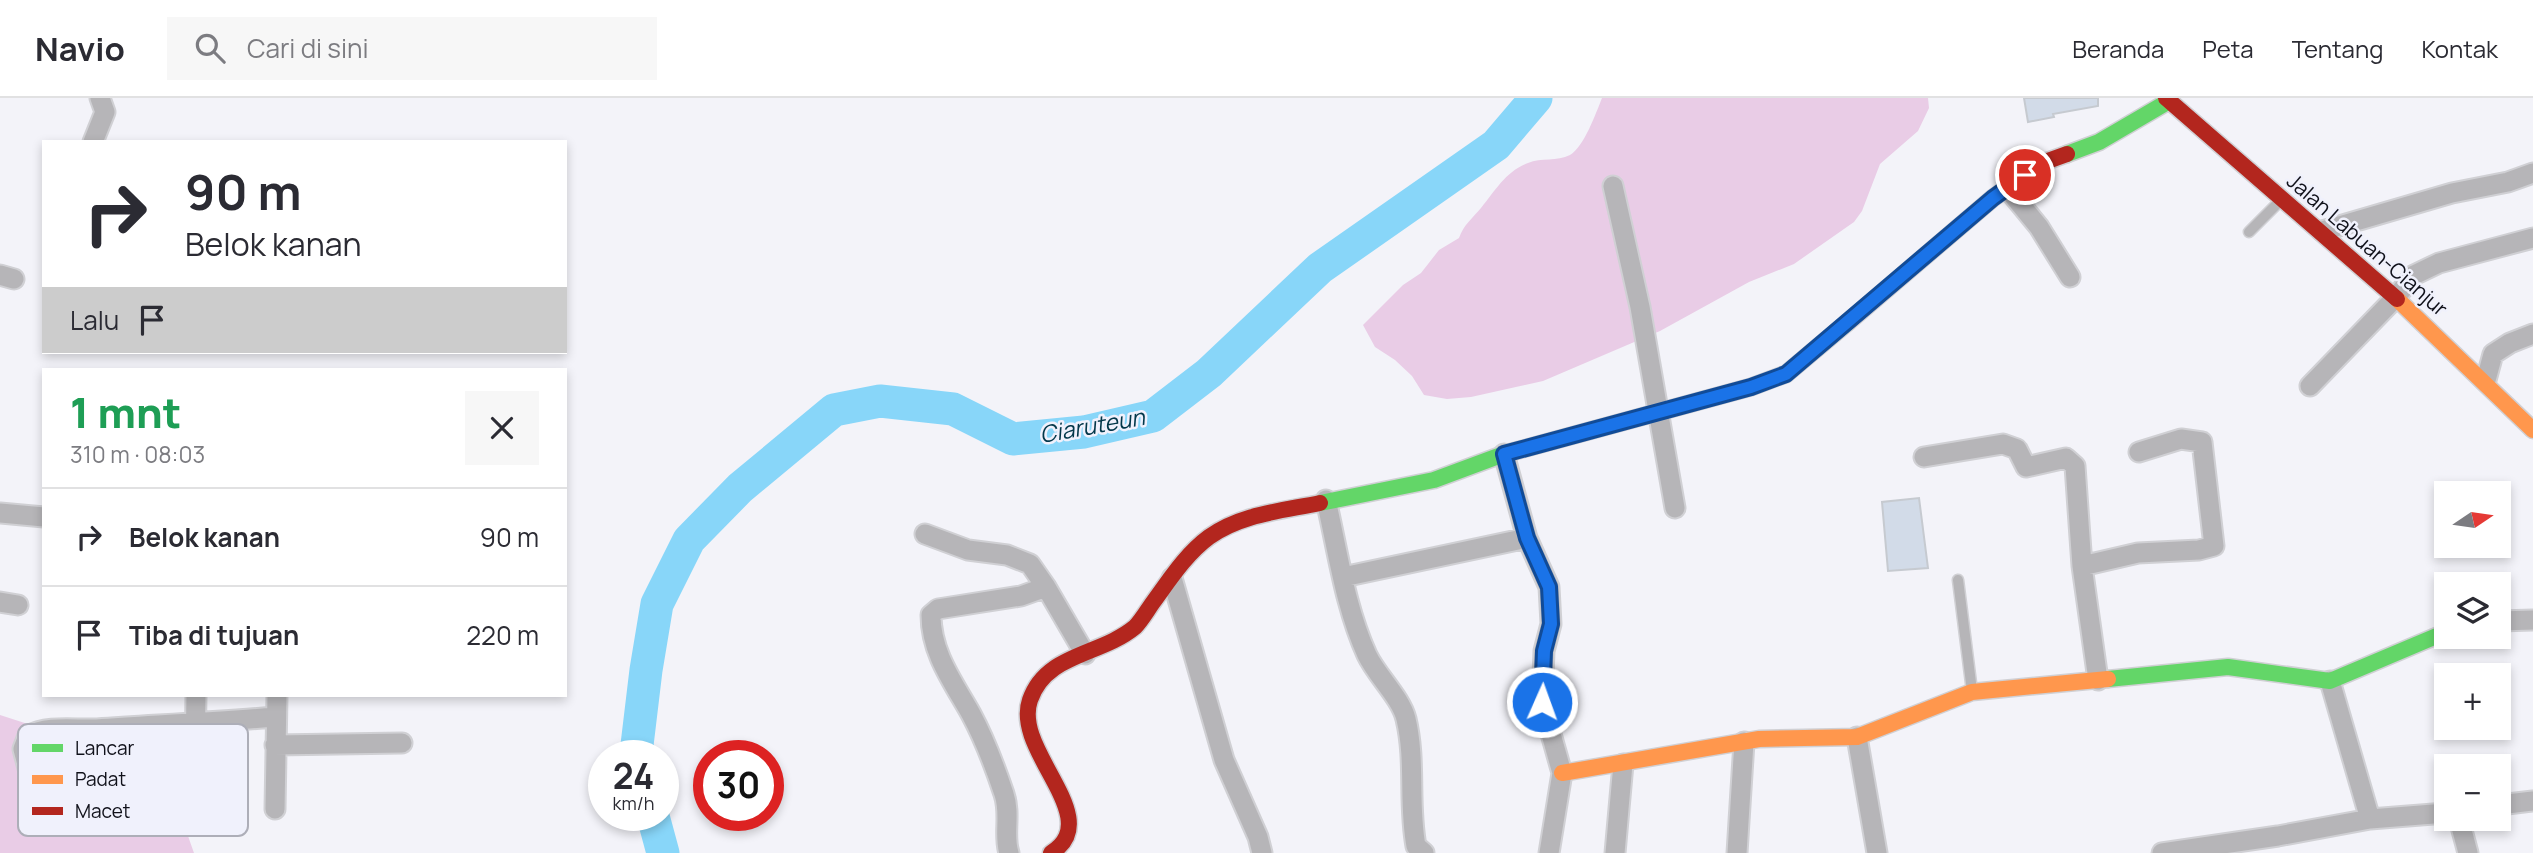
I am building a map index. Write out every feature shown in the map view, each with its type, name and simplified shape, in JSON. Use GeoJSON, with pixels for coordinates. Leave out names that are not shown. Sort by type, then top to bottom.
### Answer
{"type":"FeatureCollection","features":[{"type":"Feature","properties":{"kind":"main road"},"geometry":{"type":"LineString","coordinates":[[1051,853],[1068,836],[1069,817],[1029,732],[1026,720],[1033,691],[1043,675],[1062,663],[1106,645],[1136,626],[1182,563],[1209,537],[1241,519],[1434,480],[1504,454],[1751,387],[1786,374],[2007,188],[2042,163],[2099,142],[2168,99]]}},
{"type":"Feature","properties":{"kind":"main road","name":"Jalan Labuan-Cianjur"},"geometry":{"type":"LineString","coordinates":[[2168,99],[2396,297],[2486,380],[2533,430]]}},
{"type":"Feature","properties":{"kind":"main road"},"geometry":{"type":"LineString","coordinates":[[1562,773],[1759,739],[1857,737],[1972,692],[2228,667],[2330,681],[2434,637]]}},
{"type":"Feature","properties":{"kind":"street"},"geometry":{"type":"LineString","coordinates":[[94,140],[106,113],[100,98]]}},
{"type":"Feature","properties":{"kind":"street"},"geometry":{"type":"LineString","coordinates":[[2322,231],[2452,193],[2508,182],[2533,173]]}},
{"type":"Feature","properties":{"kind":"street"},"geometry":{"type":"LineString","coordinates":[[1613,186],[1660,411],[1675,508]]}},
{"type":"Feature","properties":{"kind":"street"},"geometry":{"type":"LineString","coordinates":[[2007,188],[2039,227],[2070,277]]}},
{"type":"Feature","properties":{"kind":"street"},"geometry":{"type":"LineString","coordinates":[[2310,386],[2414,275],[2426,268],[2533,239]]}},
{"type":"Feature","properties":{"kind":"street"},"geometry":{"type":"LineString","coordinates":[[2486,380],[2493,354],[2510,343],[2533,334]]}},
{"type":"Feature","properties":{"kind":"street"},"geometry":{"type":"LineString","coordinates":[[2082,566],[2138,553],[2199,550],[2214,546],[2202,442],[2181,439],[2139,452]]}},
{"type":"Feature","properties":{"kind":"street"},"geometry":{"type":"LineString","coordinates":[[1924,457],[2003,444],[2017,449],[2026,467],[2066,458],[2075,466],[2082,566],[2098,680]]}},
{"type":"Feature","properties":{"kind":"street"},"geometry":{"type":"LineString","coordinates":[[1504,454],[1527,538],[1549,587],[1551,624],[1544,651],[1542,702],[1562,773],[1549,853]]}},
{"type":"Feature","properties":{"kind":"street"},"geometry":{"type":"LineString","coordinates":[[1326,500],[1355,622],[1368,656],[1405,715],[1410,738],[1412,823],[1416,846],[1424,853]]}},
{"type":"Feature","properties":{"kind":"street"},"geometry":{"type":"LineString","coordinates":[[0,513],[42,517]]}},
{"type":"Feature","properties":{"kind":"street"},"geometry":{"type":"LineString","coordinates":[[925,534],[968,550],[1007,555],[1030,564],[1085,654]]}},
{"type":"Feature","properties":{"kind":"street"},"geometry":{"type":"LineString","coordinates":[[1343,577],[1527,538]]}},
{"type":"Feature","properties":{"kind":"street"},"geometry":{"type":"LineString","coordinates":[[1172,578],[1224,760],[1258,837],[1262,853]]}},
{"type":"Feature","properties":{"kind":"street"},"geometry":{"type":"LineString","coordinates":[[1009,853],[1006,845],[1009,819],[1006,798],[982,737],[942,665],[931,633],[931,615],[938,609],[1021,596],[1046,587]]}},
{"type":"Feature","properties":{"kind":"street"},"geometry":{"type":"LineString","coordinates":[[2511,621],[2533,620]]}},
{"type":"Feature","properties":{"kind":"street"},"geometry":{"type":"LineString","coordinates":[[2330,681],[2370,819]]}},
{"type":"Feature","properties":{"kind":"street"},"geometry":{"type":"LineString","coordinates":[[195,697],[195,723]]}},
{"type":"Feature","properties":{"kind":"street"},"geometry":{"type":"LineString","coordinates":[[275,809],[277,697]]}},
{"type":"Feature","properties":{"kind":"street"},"geometry":{"type":"LineString","coordinates":[[178,724],[276,717]]}},
{"type":"Feature","properties":{"kind":"street"},"geometry":{"type":"LineString","coordinates":[[1857,737],[1877,853]]}},
{"type":"Feature","properties":{"kind":"street"},"geometry":{"type":"LineString","coordinates":[[1737,853],[1744,742]]}},
{"type":"Feature","properties":{"kind":"street"},"geometry":{"type":"LineString","coordinates":[[275,745],[402,743]]}},
{"type":"Feature","properties":{"kind":"street"},"geometry":{"type":"LineString","coordinates":[[1615,853],[1623,764]]}},
{"type":"Feature","properties":{"kind":"street"},"geometry":{"type":"LineString","coordinates":[[2511,805],[2533,802]]}},
{"type":"Feature","properties":{"kind":"street"},"geometry":{"type":"LineString","coordinates":[[2162,853],[2280,845],[2370,819],[2434,814]]}},
{"type":"Feature","properties":{"kind":"street"},"geometry":{"type":"LineString","coordinates":[[2462,831],[2468,853]]}},
{"type":"Feature","properties":{"kind":"lane"},"geometry":{"type":"LineString","coordinates":[[2249,232],[2283,198]]}},
{"type":"Feature","properties":{"kind":"lane"},"geometry":{"type":"LineString","coordinates":[[1958,580],[1972,692]]}},
{"type":"Feature","properties":{"kind":"shaded area"},"geometry":{"type":"Polygon","coordinates":[[[1602,98],[1928,98],[1929,108],[1918,131],[1880,164],[1862,211],[1854,222],[1794,264],[1749,282],[1660,331],[1543,381],[1471,397],[1447,399],[1424,395],[1412,376],[1395,360],[1375,347],[1363,325],[1403,285],[1421,273],[1439,250],[1459,238],[1463,229],[1513,171],[1533,161],[1565,157],[1575,151],[1589,129],[1602,98]]]}},
{"type":"Feature","properties":{"kind":"shaded area"},"geometry":{"type":"Polygon","coordinates":[[[0,715],[28,724],[18,724],[18,836],[188,836],[194,853],[0,853],[0,715]]]}},
{"type":"Feature","properties":{"kind":"building"},"geometry":{"type":"Polygon","coordinates":[[[2024,98],[2098,98],[2098,106],[2053,114],[2054,117],[2028,122],[2024,98]]]}},
{"type":"Feature","properties":{"kind":"building"},"geometry":{"type":"Polygon","coordinates":[[[1919,498],[1928,568],[1888,571],[1882,502],[1919,498]]]}},
{"type":"Feature","properties":{"kind":"waterway","name":"Ciaruteun"},"geometry":{"type":"LineString","coordinates":[[638,740],[657,604],[689,540],[740,488],[834,410],[880,401],[953,409],[1013,439],[1084,432],[1153,416],[1209,373],[1320,268],[1496,145],[1536,98]]}},
{"type":"Feature","properties":{"kind":"waterway","name":"Ciaruteun"},"geometry":{"type":"LineString","coordinates":[[657,831],[663,853]]}},
{"type":"Feature","properties":{"kind":"traffic: fast"},"geometry":{"type":"LineString","coordinates":[[2067,154],[2099,142],[2169,101]]}},
{"type":"Feature","properties":{"kind":"traffic: fast"},"geometry":{"type":"LineString","coordinates":[[1320,503],[1434,480],[1504,454],[1751,387],[1786,374],[1848,322]]}},
{"type":"Feature","properties":{"kind":"traffic: fast"},"geometry":{"type":"LineString","coordinates":[[2108,679],[2228,667],[2330,681],[2434,637]]}},
{"type":"Feature","properties":{"kind":"traffic: slow"},"geometry":{"type":"LineString","coordinates":[[2397,299],[2533,430]]}},
{"type":"Feature","properties":{"kind":"traffic: slow"},"geometry":{"type":"LineString","coordinates":[[1562,773],[1759,739],[1857,737],[1972,692],[2108,679]]}},
{"type":"Feature","properties":{"kind":"traffic: jam"},"geometry":{"type":"LineString","coordinates":[[2166,98],[2397,299]]}},
{"type":"Feature","properties":{"kind":"traffic: jam"},"geometry":{"type":"LineString","coordinates":[[1848,322],[1993,198],[2042,163],[2067,154]]}},
{"type":"Feature","properties":{"kind":"traffic: jam"},"geometry":{"type":"LineString","coordinates":[[1051,853],[1065,838],[1069,822],[1064,803],[1034,740],[1028,720],[1030,700],[1038,685],[1048,673],[1061,664],[1121,637],[1135,627],[1193,551],[1221,529],[1248,518],[1320,503]]}},
{"type":"Feature","properties":{"kind":"route"},"geometry":{"type":"LineString","coordinates":[[1542,702],[1544,651],[1551,624],[1549,587],[1527,538],[1504,454],[1751,387],[1786,374],[1993,198],[2025,175]]}}]}
